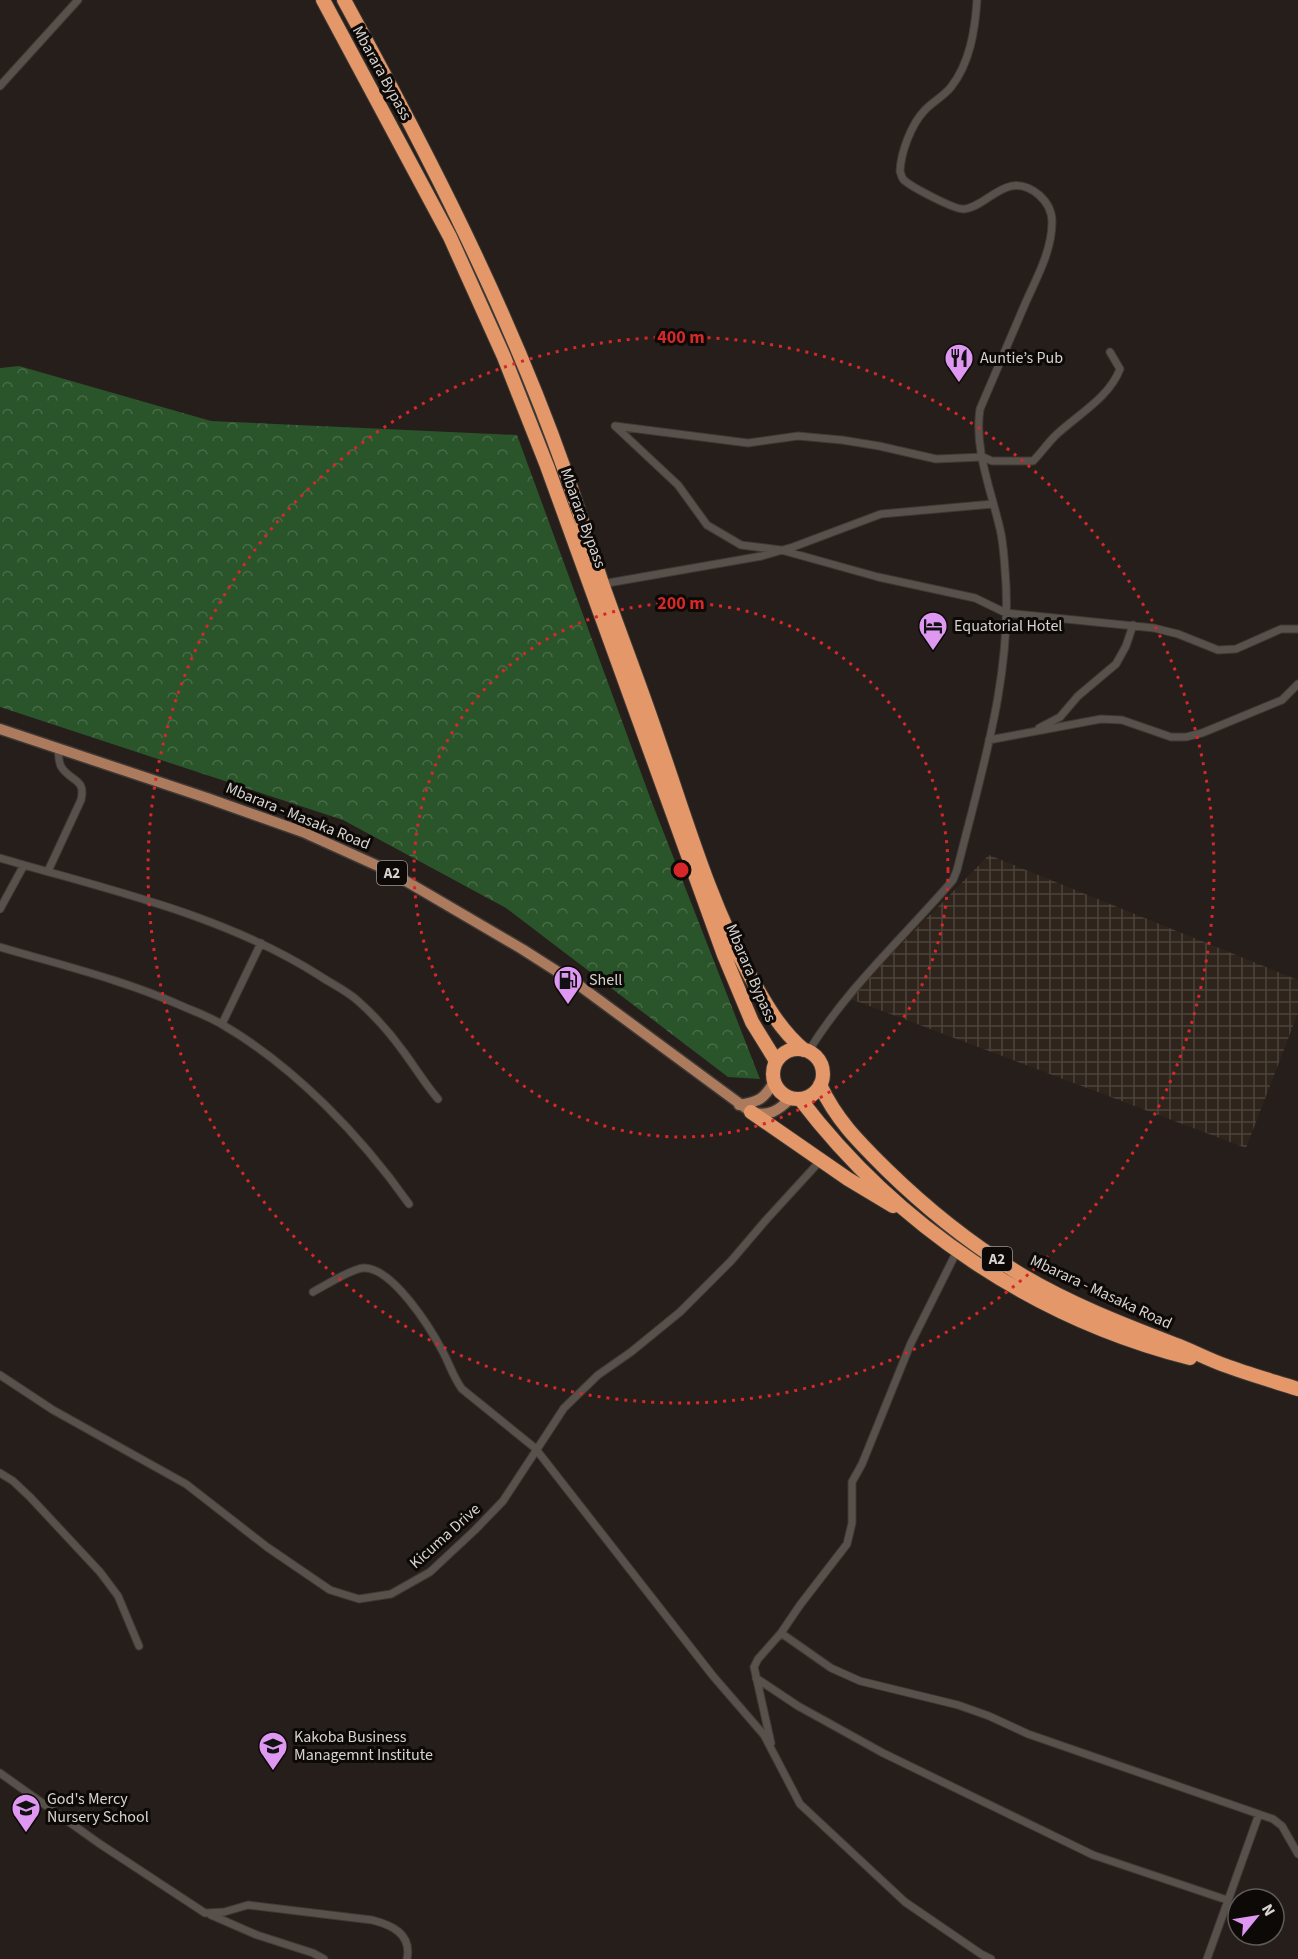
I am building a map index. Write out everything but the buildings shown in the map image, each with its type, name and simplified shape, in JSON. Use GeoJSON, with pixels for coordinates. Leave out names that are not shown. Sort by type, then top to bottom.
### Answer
{"type":"FeatureCollection","features":[{"type":"Feature","properties":{"kind":"highway","name":"Mbarara Bypass"},"geometry":{"type":"LineString","coordinates":[[323,0],[435,208],[504,357],[547,466],[724,956],[752,1022],[776,1061]]}},
{"type":"Feature","properties":{"kind":"highway","name":"Mbarara Bypass"},"geometry":{"type":"LineString","coordinates":[[344,0],[422,146],[473,249],[505,321],[565,470],[602,584],[645,698],[696,849],[733,945],[764,1001],[790,1038],[806,1051]]}},
{"type":"Feature","properties":{"kind":"highway"},"geometry":{"type":"LineString","coordinates":[[774,1082],[773,1070],[776,1061],[788,1051],[806,1051]]}},
{"type":"Feature","properties":{"kind":"highway","name":"A2"},"geometry":{"type":"LineString","coordinates":[[806,1051],[820,1064],[822,1072],[820,1085]]}},
{"type":"Feature","properties":{"kind":"highway","name":"A2"},"geometry":{"type":"LineString","coordinates":[[774,1082],[781,1092],[796,1098]]}},
{"type":"Feature","properties":{"kind":"highway"},"geometry":{"type":"LineString","coordinates":[[796,1098],[812,1095],[820,1085]]}},
{"type":"Feature","properties":{"kind":"highway","name":"Mbarara - Masaka Road"},"geometry":{"type":"LineString","coordinates":[[820,1085],[839,1120],[875,1159],[937,1215],[995,1258],[1022,1275],[1104,1315],[1225,1365],[1298,1389]]}},
{"type":"Feature","properties":{"kind":"highway","name":"Mbarara - Masaka Road"},"geometry":{"type":"LineString","coordinates":[[796,1098],[859,1167],[910,1215],[957,1251],[1052,1309],[1095,1328],[1137,1344],[1225,1365]]}},
{"type":"Feature","properties":{"kind":"highway","name":"A2"},"geometry":{"type":"LineString","coordinates":[[745,1108],[873,1196],[910,1215]]}},
{"type":"Feature","properties":{"kind":"highway"},"geometry":{"type":"LineString","coordinates":[[848,1179],[855,1178],[859,1167]]}},
{"type":"Feature","properties":{"kind":"main road","name":"Mbarara - Masaka Road"},"geometry":{"type":"LineString","coordinates":[[0,729],[303,832],[387,870],[522,949],[580,986],[745,1108]]}},
{"type":"Feature","properties":{"kind":"main road"},"geometry":{"type":"LineString","coordinates":[[745,1108],[764,1097],[774,1082]]}},
{"type":"Feature","properties":{"kind":"main road"},"geometry":{"type":"LineString","coordinates":[[745,1108],[769,1115],[796,1098]]}},
{"type":"Feature","properties":{"kind":"street"},"geometry":{"type":"LineString","coordinates":[[0,86],[78,0]]}},
{"type":"Feature","properties":{"kind":"street"},"geometry":{"type":"LineString","coordinates":[[806,1051],[844,1000],[885,952],[953,880],[1000,690],[1006,613],[1005,570],[1000,527],[993,504],[978,424],[980,409],[1045,257],[1052,224],[1051,213],[1037,193],[1014,186],[998,191],[971,207],[960,209],[905,180],[900,171],[911,133],[919,118],[952,86],[963,67],[972,41],[977,0]]}},
{"type":"Feature","properties":{"kind":"street"},"geometry":{"type":"LineString","coordinates":[[1110,351],[1120,369],[1116,379],[1090,407],[1054,437],[1034,461],[993,461],[983,457],[936,459],[842,440],[798,436],[748,443],[615,426],[678,485],[707,525],[741,545],[781,550],[878,577],[975,598],[1006,613],[1132,625],[1178,634],[1218,650],[1236,649],[1281,629],[1298,629]]}},
{"type":"Feature","properties":{"kind":"street"},"geometry":{"type":"LineString","coordinates":[[602,584],[762,556],[880,514],[993,504]]}},
{"type":"Feature","properties":{"kind":"street"},"geometry":{"type":"LineString","coordinates":[[1030,732],[1060,717],[1078,696],[1116,664],[1126,646],[1132,625]]}},
{"type":"Feature","properties":{"kind":"street"},"geometry":{"type":"LineString","coordinates":[[989,740],[1101,718],[1112,719],[1171,737],[1186,737],[1202,733],[1282,700],[1298,684]]}},
{"type":"Feature","properties":{"kind":"street"},"geometry":{"type":"LineString","coordinates":[[48,871],[83,792],[81,785],[60,765],[58,748]]}},
{"type":"Feature","properties":{"kind":"street"},"geometry":{"type":"LineString","coordinates":[[0,858],[124,892],[261,943],[296,960],[356,999],[385,1027],[438,1099]]}},
{"type":"Feature","properties":{"kind":"street"},"geometry":{"type":"LineString","coordinates":[[0,909],[24,865]]}},
{"type":"Feature","properties":{"kind":"street"},"geometry":{"type":"LineString","coordinates":[[222,1024],[261,943]]}},
{"type":"Feature","properties":{"kind":"street"},"geometry":{"type":"LineString","coordinates":[[0,947],[146,991],[222,1024],[277,1061],[309,1090],[383,1167],[409,1203]]}},
{"type":"Feature","properties":{"kind":"street","name":"Kicuma Drive"},"geometry":{"type":"LineString","coordinates":[[0,1376],[53,1410],[186,1484],[267,1547],[330,1590],[359,1599],[392,1594],[430,1572],[475,1530],[503,1501],[564,1408],[598,1375],[631,1352],[680,1312],[731,1262],[821,1160]]}},
{"type":"Feature","properties":{"kind":"street"},"geometry":{"type":"LineString","coordinates":[[772,1748],[754,1667],[847,1544],[852,1523],[852,1482],[866,1454],[911,1343],[957,1251]]}},
{"type":"Feature","properties":{"kind":"street"},"geometry":{"type":"LineString","coordinates":[[313,1292],[362,1268],[376,1270],[391,1280],[417,1312],[442,1351],[454,1378],[462,1389],[536,1448],[713,1676],[764,1735],[800,1804],[905,1902],[991,1959]]}},
{"type":"Feature","properties":{"kind":"street"},"geometry":{"type":"LineString","coordinates":[[0,1473],[13,1481],[30,1497],[100,1572],[118,1596],[139,1646]]}},
{"type":"Feature","properties":{"kind":"street"},"geometry":{"type":"LineString","coordinates":[[781,1633],[831,1668],[860,1681],[958,1705],[1028,1734],[1274,1820],[1282,1826],[1298,1854]]}},
{"type":"Feature","properties":{"kind":"street"},"geometry":{"type":"LineString","coordinates":[[756,1678],[798,1706],[883,1753],[1083,1850],[1226,1900]]}},
{"type":"Feature","properties":{"kind":"street"},"geometry":{"type":"LineString","coordinates":[[0,1773],[100,1844],[206,1913],[257,1935],[313,1953],[324,1959]]}},
{"type":"Feature","properties":{"kind":"street"},"geometry":{"type":"LineString","coordinates":[[1232,1887],[1258,1814]]}},
{"type":"Feature","properties":{"kind":"street"},"geometry":{"type":"LineString","coordinates":[[1207,1959],[1226,1903]]}},
{"type":"Feature","properties":{"kind":"street"},"geometry":{"type":"LineString","coordinates":[[206,1913],[217,1913],[248,1905],[372,1920],[388,1924],[401,1932],[409,1951],[407,1959]]}},
{"type":"Feature","properties":{"kind":"shaded area"},"geometry":{"type":"Polygon","coordinates":[[[989,855],[1298,980],[1298,1013],[1246,1148],[848,998],[989,855]]]}},
{"type":"Feature","properties":{"kind":"green space"},"geometry":{"type":"Polygon","coordinates":[[[19,366],[211,421],[517,435],[651,800],[760,1079],[728,1077],[506,908],[343,820],[0,707],[0,368],[19,366]]]}},
{"type":"Feature","properties":{"kind":"place","name":"Auntie’s Pub"},"geometry":{"type":"Point","coordinates":[959,384]}},
{"type":"Feature","properties":{"kind":"place","name":"Equatorial Hotel"},"geometry":{"type":"Point","coordinates":[933,652]}},
{"type":"Feature","properties":{"kind":"place","name":"Shell"},"geometry":{"type":"Point","coordinates":[568,1006]}},
{"type":"Feature","properties":{"kind":"place","name":"Kakoba Business Managemnt Institute"},"geometry":{"type":"Point","coordinates":[273,1772]}},
{"type":"Feature","properties":{"kind":"place","name":"God's Mercy Nursery School"},"geometry":{"type":"Point","coordinates":[26,1834]}}]}
